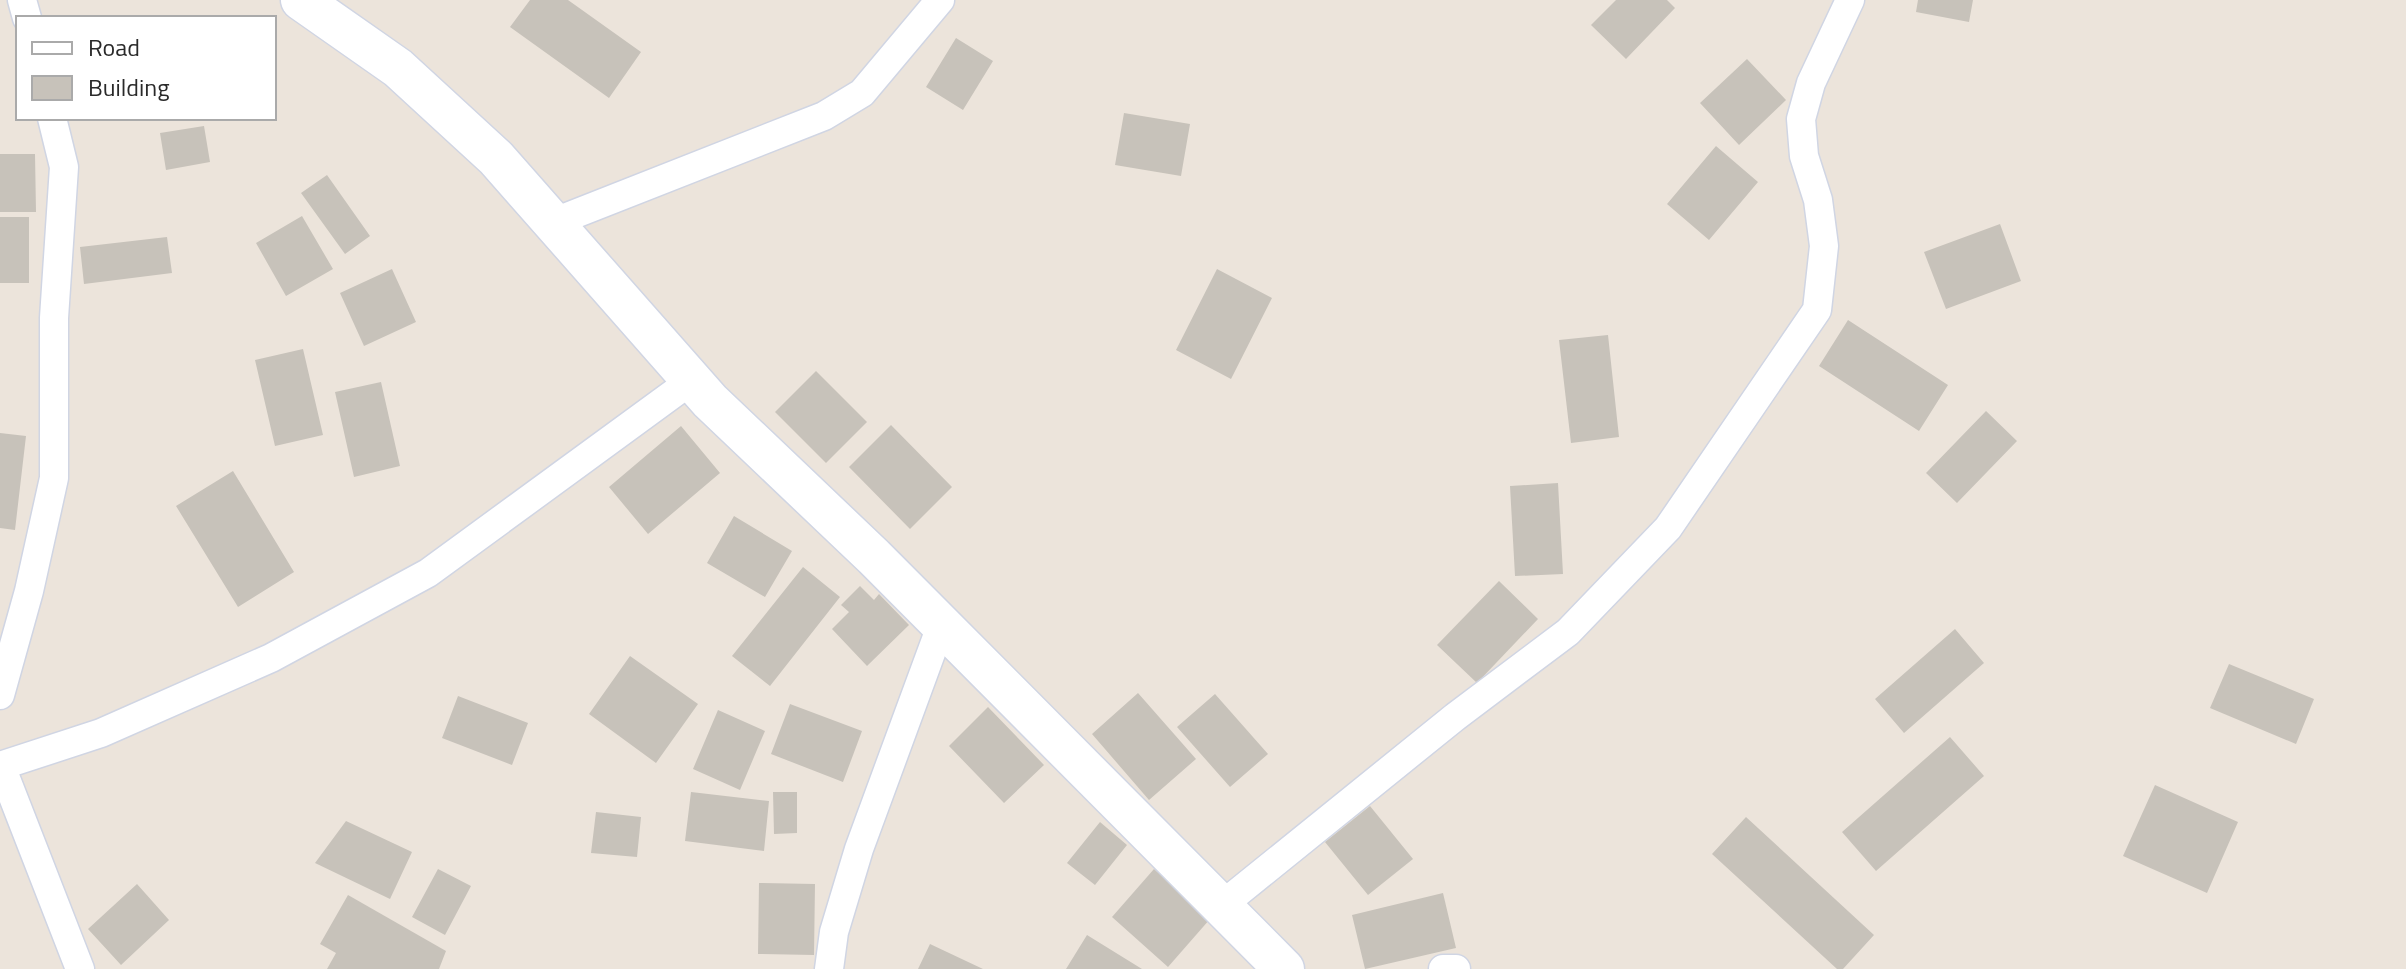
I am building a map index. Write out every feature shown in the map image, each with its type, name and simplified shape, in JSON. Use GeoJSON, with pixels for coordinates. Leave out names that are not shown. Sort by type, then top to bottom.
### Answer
{"type":"FeatureCollection","features":[{"type":"Feature","properties":{"kind":"street"},"geometry":{"type":"LineString","coordinates":[[301,0],[398,68],[496,158],[692,380],[1284,969]]}},
{"type":"Feature","properties":{"kind":"street"},"geometry":{"type":"LineString","coordinates":[[552,223],[824,116],[862,93],[940,0]]}},
{"type":"Feature","properties":{"kind":"street"},"geometry":{"type":"LineString","coordinates":[[1221,906],[1455,717],[1568,632],[1668,528],[1817,310],[1824,246],[1818,200],[1804,156],[1801,119],[1811,83],[1850,0]]}},
{"type":"Feature","properties":{"kind":"street"},"geometry":{"type":"LineString","coordinates":[[0,695],[29,591],[54,478],[54,318],[64,167],[52,120]]}},
{"type":"Feature","properties":{"kind":"street"},"geometry":{"type":"LineString","coordinates":[[80,969],[0,766],[101,733],[271,658],[428,573],[692,380]]}},
{"type":"Feature","properties":{"kind":"street"},"geometry":{"type":"LineString","coordinates":[[829,969],[834,932],[859,849],[941,626]]}},
{"type":"Feature","properties":{"kind":"street"},"geometry":{"type":"LineString","coordinates":[[1443,969],[1456,969]]}},
{"type":"Feature","properties":{"kind":"building"},"geometry":{"type":"Polygon","coordinates":[[[530,0],[568,0],[641,52],[609,98],[510,27],[530,0]]]}},
{"type":"Feature","properties":{"kind":"building"},"geometry":{"type":"Polygon","coordinates":[[[1616,0],[1667,0],[1675,8],[1626,59],[1591,25],[1616,0]]]}},
{"type":"Feature","properties":{"kind":"building"},"geometry":{"type":"Polygon","coordinates":[[[1918,0],[1973,0],[1969,22],[1916,12],[1918,0]]]}},
{"type":"Feature","properties":{"kind":"building"},"geometry":{"type":"Polygon","coordinates":[[[956,38],[993,61],[963,110],[926,87],[956,38]]]}},
{"type":"Feature","properties":{"kind":"building"},"geometry":{"type":"Polygon","coordinates":[[[1747,59],[1786,100],[1739,145],[1700,103],[1747,59]]]}},
{"type":"Feature","properties":{"kind":"building"},"geometry":{"type":"Polygon","coordinates":[[[1124,113],[1190,124],[1181,176],[1115,165],[1124,113]]]}},
{"type":"Feature","properties":{"kind":"building"},"geometry":{"type":"Polygon","coordinates":[[[204,126],[210,162],[166,170],[160,133],[204,126]]]}},
{"type":"Feature","properties":{"kind":"building"},"geometry":{"type":"Polygon","coordinates":[[[1716,146],[1758,182],[1709,240],[1667,204],[1716,146]]]}},
{"type":"Feature","properties":{"kind":"building"},"geometry":{"type":"Polygon","coordinates":[[[0,154],[35,154],[36,212],[0,212],[0,154]]]}},
{"type":"Feature","properties":{"kind":"building"},"geometry":{"type":"Polygon","coordinates":[[[327,175],[370,236],[345,254],[301,193],[327,175]]]}},
{"type":"Feature","properties":{"kind":"building"},"geometry":{"type":"Polygon","coordinates":[[[302,216],[333,269],[286,296],[256,243],[302,216]]]}},
{"type":"Feature","properties":{"kind":"building"},"geometry":{"type":"Polygon","coordinates":[[[0,217],[29,217],[29,283],[0,283],[0,217]]]}},
{"type":"Feature","properties":{"kind":"building"},"geometry":{"type":"Polygon","coordinates":[[[2000,224],[2021,281],[1946,309],[1924,252],[2000,224]]]}},
{"type":"Feature","properties":{"kind":"building"},"geometry":{"type":"Polygon","coordinates":[[[167,237],[172,273],[84,284],[80,247],[167,237]]]}},
{"type":"Feature","properties":{"kind":"building"},"geometry":{"type":"Polygon","coordinates":[[[392,269],[416,322],[364,346],[340,293],[392,269]]]}},
{"type":"Feature","properties":{"kind":"building"},"geometry":{"type":"Polygon","coordinates":[[[1217,269],[1272,298],[1231,379],[1176,350],[1217,269]]]}},
{"type":"Feature","properties":{"kind":"building"},"geometry":{"type":"Polygon","coordinates":[[[1848,320],[1948,385],[1919,431],[1819,366],[1848,320]]]}},
{"type":"Feature","properties":{"kind":"building"},"geometry":{"type":"Polygon","coordinates":[[[1608,335],[1619,437],[1571,443],[1559,340],[1608,335]]]}},
{"type":"Feature","properties":{"kind":"building"},"geometry":{"type":"Polygon","coordinates":[[[303,349],[323,435],[275,446],[255,360],[303,349]]]}},
{"type":"Feature","properties":{"kind":"building"},"geometry":{"type":"Polygon","coordinates":[[[816,371],[867,422],[826,463],[775,412],[816,371]]]}},
{"type":"Feature","properties":{"kind":"building"},"geometry":{"type":"Polygon","coordinates":[[[381,382],[400,466],[354,477],[335,392],[381,382]]]}},
{"type":"Feature","properties":{"kind":"building"},"geometry":{"type":"Polygon","coordinates":[[[1986,411],[2017,441],[1957,503],[1926,473],[1986,411]]]}},
{"type":"Feature","properties":{"kind":"building"},"geometry":{"type":"Polygon","coordinates":[[[891,425],[952,487],[910,529],[849,467],[891,425]]]}},
{"type":"Feature","properties":{"kind":"building"},"geometry":{"type":"Polygon","coordinates":[[[681,426],[720,473],[648,534],[609,487],[681,426]]]}},
{"type":"Feature","properties":{"kind":"building"},"geometry":{"type":"Polygon","coordinates":[[[0,433],[26,436],[15,530],[0,528],[0,433]]]}},
{"type":"Feature","properties":{"kind":"building"},"geometry":{"type":"Polygon","coordinates":[[[233,471],[294,572],[238,607],[176,506],[233,471]]]}},
{"type":"Feature","properties":{"kind":"building"},"geometry":{"type":"Polygon","coordinates":[[[1558,483],[1563,574],[1515,576],[1510,486],[1558,483]]]}},
{"type":"Feature","properties":{"kind":"building"},"geometry":{"type":"Polygon","coordinates":[[[734,516],[792,551],[765,597],[707,563],[734,516]]]}},
{"type":"Feature","properties":{"kind":"building"},"geometry":{"type":"Polygon","coordinates":[[[803,567],[840,597],[770,686],[732,656],[803,567]]]}},
{"type":"Feature","properties":{"kind":"building"},"geometry":{"type":"Polygon","coordinates":[[[1499,581],[1538,619],[1477,683],[1437,645],[1499,581]]]}},
{"type":"Feature","properties":{"kind":"building"},"geometry":{"type":"Polygon","coordinates":[[[860,586],[874,600],[879,594],[909,625],[867,666],[832,629],[849,612],[841,605],[860,586]]]}},
{"type":"Feature","properties":{"kind":"building"},"geometry":{"type":"Polygon","coordinates":[[[1955,629],[1984,663],[1904,733],[1875,699],[1955,629]]]}},
{"type":"Feature","properties":{"kind":"building"},"geometry":{"type":"Polygon","coordinates":[[[630,656],[698,704],[656,763],[589,714],[630,656]]]}},
{"type":"Feature","properties":{"kind":"building"},"geometry":{"type":"Polygon","coordinates":[[[2229,664],[2314,699],[2296,744],[2210,708],[2229,664]]]}},
{"type":"Feature","properties":{"kind":"building"},"geometry":{"type":"Polygon","coordinates":[[[1138,693],[1196,759],[1149,800],[1092,734],[1138,693]]]}},
{"type":"Feature","properties":{"kind":"building"},"geometry":{"type":"Polygon","coordinates":[[[1215,694],[1268,754],[1230,787],[1177,727],[1215,694]]]}},
{"type":"Feature","properties":{"kind":"building"},"geometry":{"type":"Polygon","coordinates":[[[458,696],[528,723],[512,765],[442,738],[458,696]]]}},
{"type":"Feature","properties":{"kind":"building"},"geometry":{"type":"Polygon","coordinates":[[[790,704],[862,731],[843,782],[771,754],[790,704]]]}},
{"type":"Feature","properties":{"kind":"building"},"geometry":{"type":"Polygon","coordinates":[[[988,707],[1044,765],[1004,803],[949,746],[988,707]]]}},
{"type":"Feature","properties":{"kind":"building"},"geometry":{"type":"Polygon","coordinates":[[[718,710],[765,731],[740,790],[693,769],[718,710]]]}},
{"type":"Feature","properties":{"kind":"building"},"geometry":{"type":"Polygon","coordinates":[[[1950,737],[1984,776],[1876,871],[1842,832],[1950,737]]]}},
{"type":"Feature","properties":{"kind":"building"},"geometry":{"type":"Polygon","coordinates":[[[2155,785],[2238,822],[2207,893],[2123,856],[2155,785]]]}},
{"type":"Feature","properties":{"kind":"building"},"geometry":{"type":"Polygon","coordinates":[[[691,792],[769,801],[764,851],[685,841],[691,792]]]}},
{"type":"Feature","properties":{"kind":"building"},"geometry":{"type":"Polygon","coordinates":[[[773,792],[797,792],[797,833],[774,834],[773,792]]]}},
{"type":"Feature","properties":{"kind":"building"},"geometry":{"type":"Polygon","coordinates":[[[1370,806],[1413,859],[1368,895],[1325,842],[1370,806]]]}},
{"type":"Feature","properties":{"kind":"building"},"geometry":{"type":"Polygon","coordinates":[[[596,812],[641,817],[637,857],[591,853],[596,812]]]}},
{"type":"Feature","properties":{"kind":"building"},"geometry":{"type":"Polygon","coordinates":[[[1746,817],[1874,935],[1843,969],[1837,969],[1712,854],[1746,817]]]}},
{"type":"Feature","properties":{"kind":"building"},"geometry":{"type":"Polygon","coordinates":[[[346,821],[412,852],[390,899],[315,863],[346,821]]]}},
{"type":"Feature","properties":{"kind":"building"},"geometry":{"type":"Polygon","coordinates":[[[1100,822],[1127,845],[1095,885],[1067,863],[1100,822]]]}},
{"type":"Feature","properties":{"kind":"building"},"geometry":{"type":"Polygon","coordinates":[[[438,869],[471,886],[445,935],[412,917],[438,869]]]}},
{"type":"Feature","properties":{"kind":"building"},"geometry":{"type":"Polygon","coordinates":[[[1154,869],[1210,919],[1168,967],[1112,917],[1154,869]]]}},
{"type":"Feature","properties":{"kind":"building"},"geometry":{"type":"Polygon","coordinates":[[[759,883],[815,884],[814,955],[758,954],[759,883]]]}},
{"type":"Feature","properties":{"kind":"building"},"geometry":{"type":"Polygon","coordinates":[[[137,884],[169,920],[121,965],[88,929],[137,884]]]}},
{"type":"Feature","properties":{"kind":"building"},"geometry":{"type":"Polygon","coordinates":[[[1443,893],[1456,948],[1365,969],[1352,915],[1443,893]]]}},
{"type":"Feature","properties":{"kind":"building"},"geometry":{"type":"Polygon","coordinates":[[[348,895],[446,951],[439,969],[327,969],[336,953],[320,944],[348,895]]]}},
{"type":"Feature","properties":{"kind":"building"},"geometry":{"type":"Polygon","coordinates":[[[1087,935],[1142,969],[1066,969],[1087,935]]]}},
{"type":"Feature","properties":{"kind":"building"},"geometry":{"type":"Polygon","coordinates":[[[930,944],[983,969],[918,969],[930,944]]]}}]}
